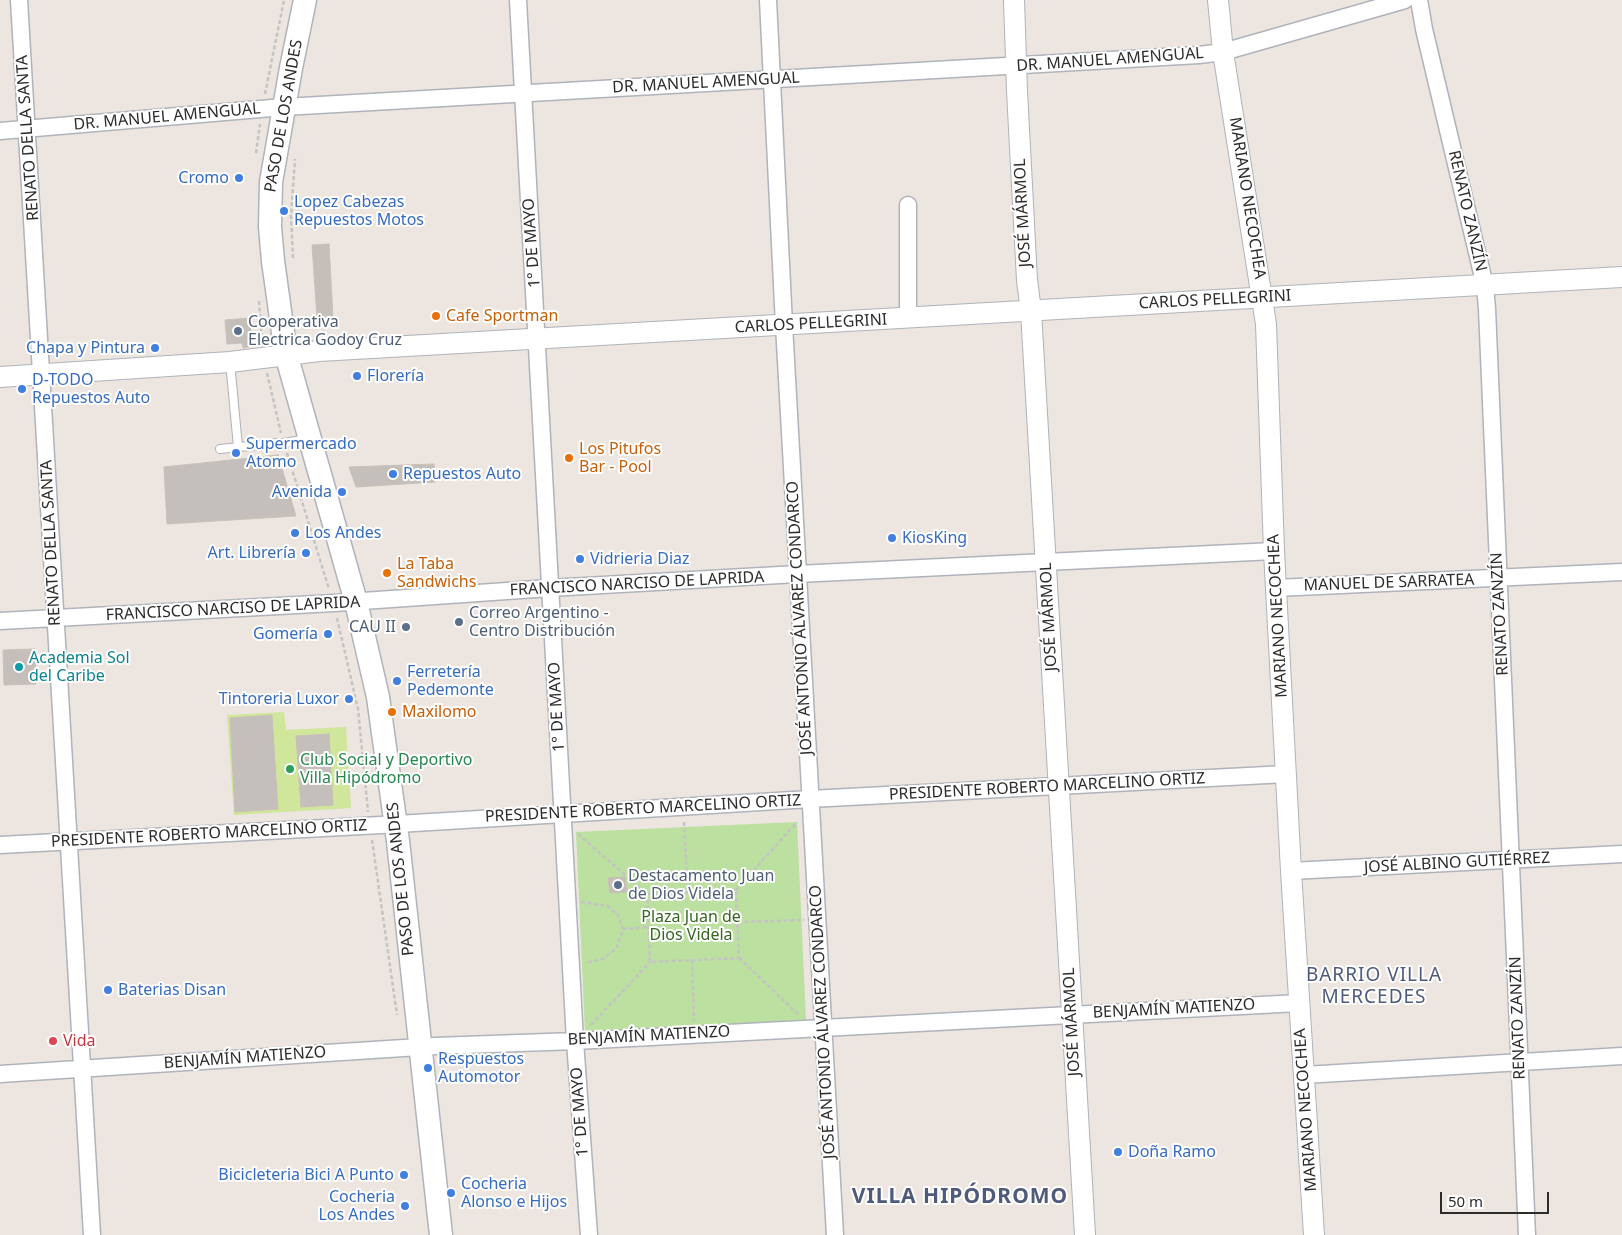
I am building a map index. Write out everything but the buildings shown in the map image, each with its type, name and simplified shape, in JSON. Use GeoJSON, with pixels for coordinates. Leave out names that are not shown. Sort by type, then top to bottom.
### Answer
{"type":"FeatureCollection","features":[{"type":"Feature","properties":{"kind":"main road","name":"PASO DE LOS ANDES"},"geometry":{"type":"LineString","coordinates":[[305,0],[271,182],[270,203],[273,261],[286,354],[356,602],[378,697],[395,824],[441,1235]]}},
{"type":"Feature","properties":{"kind":"street","name":"RENATO DELLA SANTA"},"geometry":{"type":"LineString","coordinates":[[19,0],[92,1235]]}},
{"type":"Feature","properties":{"kind":"street","name":"1° DE MAYO"},"geometry":{"type":"LineString","coordinates":[[518,0],[563,813],[580,1036],[589,1235]]}},
{"type":"Feature","properties":{"kind":"street","name":"JOSÉ ANTONIO ÁLVAREZ CONDARCO"},"geometry":{"type":"LineString","coordinates":[[768,0],[784,325],[835,1235]]}},
{"type":"Feature","properties":{"kind":"street","name":"JOSÉ MÁRMOL"},"geometry":{"type":"LineString","coordinates":[[1014,0],[1017,66],[1016,90],[1027,280],[1031,311],[1085,1235]]}},
{"type":"Feature","properties":{"kind":"street","name":"MARIANO NECOCHEA"},"geometry":{"type":"LineString","coordinates":[[1218,0],[1223,52],[1266,324],[1274,551],[1291,871],[1314,1235]]}},
{"type":"Feature","properties":{"kind":"street","name":"DR. MANUEL AMENGUAL"},"geometry":{"type":"LineString","coordinates":[[0,131],[284,107],[1199,55],[1223,52],[1405,0]]}},
{"type":"Feature","properties":{"kind":"street","name":"RENATO ZANZÍN"},"geometry":{"type":"LineString","coordinates":[[1418,0],[1485,286],[1526,1235]]}},
{"type":"Feature","properties":{"kind":"street"},"geometry":{"type":"LineString","coordinates":[[908,205],[908,318]]}},
{"type":"Feature","properties":{"kind":"street","name":"CARLOS PELLEGRINI"},"geometry":{"type":"LineString","coordinates":[[0,377],[230,362],[286,354],[1622,277]]}},
{"type":"Feature","properties":{"kind":"street","name":"FRANCISCO NARCISO DE LAPRIDA"},"geometry":{"type":"LineString","coordinates":[[0,621],[356,602],[550,588],[798,574],[1274,551]]}},
{"type":"Feature","properties":{"kind":"street","name":"MANUEL DE SARRATEA"},"geometry":{"type":"LineString","coordinates":[[1276,588],[1622,572]]}},
{"type":"Feature","properties":{"kind":"street","name":"PRESIDENTE ROBERTO MARCELINO ORTIZ"},"geometry":{"type":"LineString","coordinates":[[0,845],[1286,774]]}},
{"type":"Feature","properties":{"kind":"street","name":"JOSÉ ALBINO GUTIÉRREZ"},"geometry":{"type":"LineString","coordinates":[[1291,871],[1622,854]]}},
{"type":"Feature","properties":{"kind":"street","name":"BENJAMÍN MATIENZO"},"geometry":{"type":"LineString","coordinates":[[0,1074],[580,1036],[694,1034],[1299,1003]]}},
{"type":"Feature","properties":{"kind":"street"},"geometry":{"type":"LineString","coordinates":[[1304,1075],[1622,1056]]}},
{"type":"Feature","properties":{"kind":"lane"},"geometry":{"type":"LineString","coordinates":[[230,362],[238,447]]}},
{"type":"Feature","properties":{"kind":"lane"},"geometry":{"type":"LineString","coordinates":[[220,449],[309,439]]}},
{"type":"Feature","properties":{"kind":"path"},"geometry":{"type":"LineString","coordinates":[[683,806],[688,892]]}},
{"type":"Feature","properties":{"kind":"path"},"geometry":{"type":"LineString","coordinates":[[797,822],[736,890],[739,958],[799,1014]]}},
{"type":"Feature","properties":{"kind":"path"},"geometry":{"type":"LineString","coordinates":[[576,832],[647,894],[736,890]]}},
{"type":"Feature","properties":{"kind":"path"},"geometry":{"type":"LineString","coordinates":[[647,894],[650,962]]}},
{"type":"Feature","properties":{"kind":"path"},"geometry":{"type":"LineString","coordinates":[[579,902],[607,906],[618,915],[623,928],[617,947],[603,959],[582,963]]}},
{"type":"Feature","properties":{"kind":"path"},"geometry":{"type":"LineString","coordinates":[[738,922],[817,919]]}},
{"type":"Feature","properties":{"kind":"path"},"geometry":{"type":"LineString","coordinates":[[623,928],[648,927]]}},
{"type":"Feature","properties":{"kind":"path"},"geometry":{"type":"LineString","coordinates":[[580,1036],[650,962],[739,958]]}},
{"type":"Feature","properties":{"kind":"path"},"geometry":{"type":"LineString","coordinates":[[692,960],[694,1034]]}},
{"type":"Feature","properties":{"kind":"green space","name":"Club Social y Deportivo Villa Hipódromo"},"geometry":{"type":"Polygon","coordinates":[[[284,712],[286,730],[346,727],[351,808],[234,815],[227,715],[284,712]]]}},
{"type":"Feature","properties":{"kind":"green space","name":"Plaza Juan de Dios Videla"},"geometry":{"type":"Polygon","coordinates":[[[797,822],[806,1021],[585,1031],[576,832],[797,822]]]}},
{"type":"Feature","properties":{"kind":"place","name":"Cromo"},"geometry":{"type":"Point","coordinates":[239,178]}},
{"type":"Feature","properties":{"kind":"place","name":"Lopez Cabezas Repuestos Motos"},"geometry":{"type":"Point","coordinates":[284,211]}},
{"type":"Feature","properties":{"kind":"place","name":"Cafe Sportman"},"geometry":{"type":"Point","coordinates":[436,316]}},
{"type":"Feature","properties":{"kind":"place","name":"Cooperativa Electrica Godoy Cruz"},"geometry":{"type":"Point","coordinates":[238,331]}},
{"type":"Feature","properties":{"kind":"place","name":"Chapa y Pintura"},"geometry":{"type":"Point","coordinates":[155,348]}},
{"type":"Feature","properties":{"kind":"place","name":"Florería"},"geometry":{"type":"Point","coordinates":[357,376]}},
{"type":"Feature","properties":{"kind":"place","name":"D-TODO Repuestos Auto"},"geometry":{"type":"Point","coordinates":[22,389]}},
{"type":"Feature","properties":{"kind":"place","name":"Supermercado Atomo"},"geometry":{"type":"Point","coordinates":[236,453]}},
{"type":"Feature","properties":{"kind":"place","name":"Los Pitufos Bar - Pool"},"geometry":{"type":"Point","coordinates":[569,458]}},
{"type":"Feature","properties":{"kind":"place","name":"Repuestos Auto"},"geometry":{"type":"Point","coordinates":[393,474]}},
{"type":"Feature","properties":{"kind":"place","name":"Avenida"},"geometry":{"type":"Point","coordinates":[342,492]}},
{"type":"Feature","properties":{"kind":"place","name":"Los Andes"},"geometry":{"type":"Point","coordinates":[295,533]}},
{"type":"Feature","properties":{"kind":"place","name":"KiosKing"},"geometry":{"type":"Point","coordinates":[892,538]}},
{"type":"Feature","properties":{"kind":"place","name":"Art. Librería"},"geometry":{"type":"Point","coordinates":[306,553]}},
{"type":"Feature","properties":{"kind":"place","name":"Vidrieria Diaz"},"geometry":{"type":"Point","coordinates":[580,559]}},
{"type":"Feature","properties":{"kind":"place","name":"La Taba Sandwichs"},"geometry":{"type":"Point","coordinates":[387,573]}},
{"type":"Feature","properties":{"kind":"place","name":"Correo Argentino - Centro Distribución"},"geometry":{"type":"Point","coordinates":[459,622]}},
{"type":"Feature","properties":{"kind":"place","name":"CAU II"},"geometry":{"type":"Point","coordinates":[406,627]}},
{"type":"Feature","properties":{"kind":"place","name":"Gomería"},"geometry":{"type":"Point","coordinates":[328,634]}},
{"type":"Feature","properties":{"kind":"place","name":"Academia Sol del Caribe"},"geometry":{"type":"Point","coordinates":[19,667]}},
{"type":"Feature","properties":{"kind":"place","name":"Ferretería Pedemonte"},"geometry":{"type":"Point","coordinates":[397,681]}},
{"type":"Feature","properties":{"kind":"place","name":"Tintoreria Luxor"},"geometry":{"type":"Point","coordinates":[349,699]}},
{"type":"Feature","properties":{"kind":"place","name":"Maxilomo"},"geometry":{"type":"Point","coordinates":[392,712]}},
{"type":"Feature","properties":{"kind":"place","name":"Club Social y Deportivo Villa Hipódromo"},"geometry":{"type":"Point","coordinates":[290,769]}},
{"type":"Feature","properties":{"kind":"place","name":"Destacamento Juan de Dios Videla"},"geometry":{"type":"Point","coordinates":[618,885]}},
{"type":"Feature","properties":{"kind":"place","name":"Baterias Disan"},"geometry":{"type":"Point","coordinates":[108,990]}},
{"type":"Feature","properties":{"kind":"place","name":"Vida"},"geometry":{"type":"Point","coordinates":[53,1041]}},
{"type":"Feature","properties":{"kind":"place","name":"Respuestos Automotor"},"geometry":{"type":"Point","coordinates":[428,1068]}},
{"type":"Feature","properties":{"kind":"place","name":"Doña Ramo"},"geometry":{"type":"Point","coordinates":[1118,1152]}},
{"type":"Feature","properties":{"kind":"place","name":"Bicicleteria Bici A Punto"},"geometry":{"type":"Point","coordinates":[404,1175]}},
{"type":"Feature","properties":{"kind":"place","name":"Cocheria Alonso e Hijos"},"geometry":{"type":"Point","coordinates":[451,1193]}},
{"type":"Feature","properties":{"kind":"place","name":"Cocheria Los Andes"},"geometry":{"type":"Point","coordinates":[405,1206]}},
{"type":"Feature","properties":{"kind":"district","name":"BARRIO VILLA MERCEDES"},"geometry":{"type":"Point","coordinates":[1374,987]}},
{"type":"Feature","properties":{"kind":"district","name":"VILLA HIPÓDROMO"},"geometry":{"type":"Point","coordinates":[960,1197]}}]}
